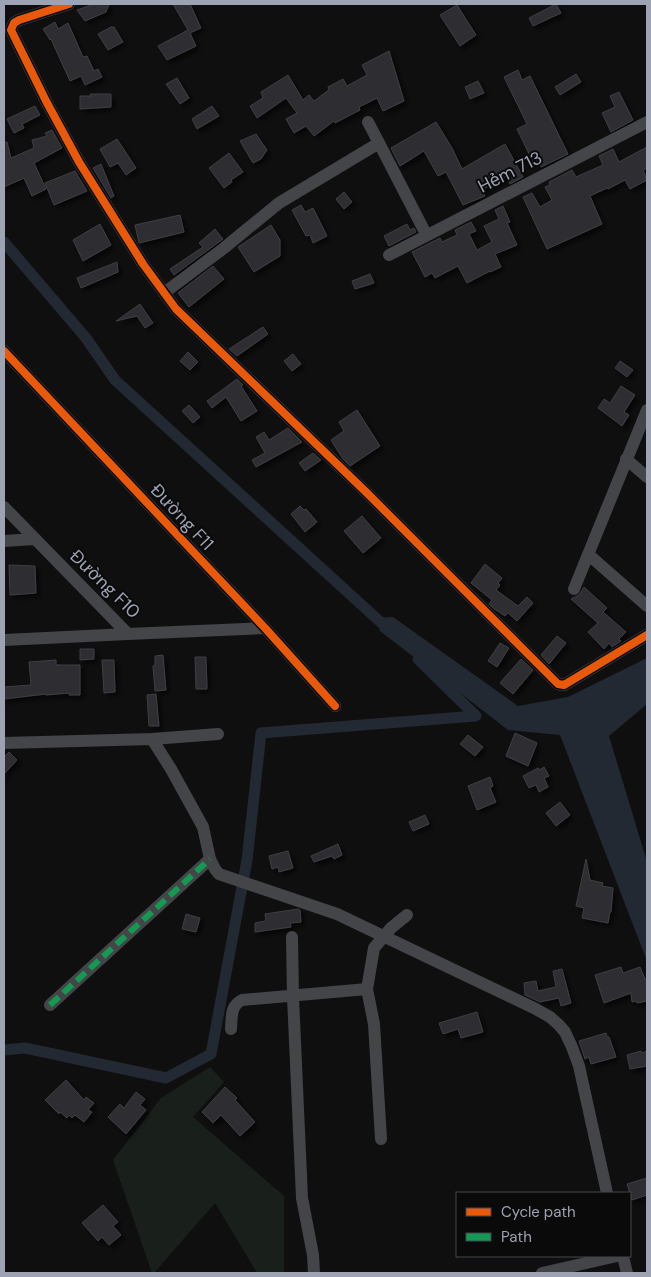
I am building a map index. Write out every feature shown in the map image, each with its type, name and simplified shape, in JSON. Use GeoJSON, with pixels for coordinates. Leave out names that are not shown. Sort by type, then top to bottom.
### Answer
{"type":"FeatureCollection","features":[{"type":"Feature","properties":{"kind":"street"},"geometry":{"type":"LineString","coordinates":[[70,4],[20,20],[14,23],[11,30],[79,162],[142,264],[176,309],[366,492],[558,684],[564,685],[647,635]]}},
{"type":"Feature","properties":{"kind":"street","name":"Hẻm 713"},"geometry":{"type":"LineString","coordinates":[[389,255],[426,234],[647,122]]}},
{"type":"Feature","properties":{"kind":"street"},"geometry":{"type":"LineString","coordinates":[[164,293],[224,248],[279,203],[375,134],[426,234]]}},
{"type":"Feature","properties":{"kind":"street","name":"Đường F11"},"geometry":{"type":"LineString","coordinates":[[4,351],[265,628],[335,706]]}},
{"type":"Feature","properties":{"kind":"street"},"geometry":{"type":"LineString","coordinates":[[574,589],[647,410]]}},
{"type":"Feature","properties":{"kind":"street"},"geometry":{"type":"LineString","coordinates":[[626,460],[647,477]]}},
{"type":"Feature","properties":{"kind":"street","name":"Đường F10"},"geometry":{"type":"LineString","coordinates":[[4,507],[128,634],[265,628]]}},
{"type":"Feature","properties":{"kind":"street"},"geometry":{"type":"LineString","coordinates":[[4,541],[35,540]]}},
{"type":"Feature","properties":{"kind":"street"},"geometry":{"type":"LineString","coordinates":[[588,556],[647,606]]}},
{"type":"Feature","properties":{"kind":"street"},"geometry":{"type":"LineString","coordinates":[[4,640],[128,634]]}},
{"type":"Feature","properties":{"kind":"street"},"geometry":{"type":"LineString","coordinates":[[4,743],[152,739],[218,734]]}},
{"type":"Feature","properties":{"kind":"street"},"geometry":{"type":"LineString","coordinates":[[152,739],[203,827],[210,859],[215,869],[225,876],[337,914],[528,1005],[559,1025],[565,1032],[579,1066],[607,1192]]}},
{"type":"Feature","properties":{"kind":"street"},"geometry":{"type":"LineString","coordinates":[[50,1005],[210,859]]}},
{"type":"Feature","properties":{"kind":"street"},"geometry":{"type":"LineString","coordinates":[[381,1139],[374,1024],[367,989],[372,953],[376,944],[407,915]]}},
{"type":"Feature","properties":{"kind":"street"},"geometry":{"type":"LineString","coordinates":[[292,937],[302,1198],[313,1255],[314,1273]]}},
{"type":"Feature","properties":{"kind":"street"},"geometry":{"type":"LineString","coordinates":[[232,1029],[232,1012],[238,1002],[242,1000],[367,989]]}},
{"type":"Feature","properties":{"kind":"street"},"geometry":{"type":"LineString","coordinates":[[551,1272],[613,1257]]}},
{"type":"Feature","properties":{"kind":"street"},"geometry":{"type":"LineString","coordinates":[[623,1257],[627,1273]]}},
{"type":"Feature","properties":{"kind":"shaded area"},"geometry":{"type":"Polygon","coordinates":[[[393,617],[518,706],[568,697],[647,658],[647,704],[609,736],[647,862],[647,961],[560,735],[508,730],[380,631],[376,618],[393,617]]]}},
{"type":"Feature","properties":{"kind":"shaded area"},"geometry":{"type":"Polygon","coordinates":[[[210,1067],[224,1082],[193,1117],[284,1196],[284,1273],[257,1273],[215,1203],[152,1273],[113,1160],[161,1098],[210,1067]]]}},
{"type":"Feature","properties":{"kind":"building"},"geometry":{"type":"Polygon","coordinates":[[[94,4],[109,4],[106,12],[85,21],[77,10],[94,4]]]}},
{"type":"Feature","properties":{"kind":"building"},"geometry":{"type":"Polygon","coordinates":[[[173,4],[190,4],[201,28],[190,33],[196,46],[167,60],[158,46],[188,30],[173,4]]]}},
{"type":"Feature","properties":{"kind":"building"},"geometry":{"type":"Polygon","coordinates":[[[556,4],[561,13],[533,26],[529,18],[556,4]]]}},
{"type":"Feature","properties":{"kind":"building"},"geometry":{"type":"Polygon","coordinates":[[[457,5],[476,35],[460,46],[440,15],[457,5]]]}},
{"type":"Feature","properties":{"kind":"building"},"geometry":{"type":"Polygon","coordinates":[[[55,22],[58,29],[68,23],[83,57],[87,56],[94,71],[98,69],[102,77],[85,85],[81,76],[70,81],[51,39],[43,29],[55,22]]]}},
{"type":"Feature","properties":{"kind":"building"},"geometry":{"type":"Polygon","coordinates":[[[114,27],[123,42],[108,50],[98,34],[114,27]]]}},
{"type":"Feature","properties":{"kind":"building"},"geometry":{"type":"Polygon","coordinates":[[[389,51],[404,101],[383,111],[377,98],[359,107],[360,110],[335,123],[334,121],[314,136],[306,126],[294,133],[286,119],[297,113],[286,98],[257,118],[250,106],[263,98],[261,92],[288,75],[303,100],[309,95],[314,101],[329,90],[328,87],[343,79],[347,86],[367,75],[362,65],[389,51]]]}},
{"type":"Feature","properties":{"kind":"building"},"geometry":{"type":"Polygon","coordinates":[[[518,70],[522,80],[530,76],[568,154],[541,167],[539,162],[534,164],[517,129],[527,124],[504,77],[518,70]]]}},
{"type":"Feature","properties":{"kind":"building"},"geometry":{"type":"Polygon","coordinates":[[[576,74],[581,82],[560,95],[555,87],[576,74]]]}},
{"type":"Feature","properties":{"kind":"building"},"geometry":{"type":"Polygon","coordinates":[[[177,78],[189,98],[180,104],[166,84],[177,78]]]}},
{"type":"Feature","properties":{"kind":"building"},"geometry":{"type":"Polygon","coordinates":[[[478,81],[484,93],[470,99],[465,87],[478,81]]]}},
{"type":"Feature","properties":{"kind":"building"},"geometry":{"type":"Polygon","coordinates":[[[619,92],[633,120],[611,132],[602,113],[615,107],[610,96],[619,92]]]}},
{"type":"Feature","properties":{"kind":"building"},"geometry":{"type":"Polygon","coordinates":[[[90,94],[111,94],[111,107],[80,109],[80,96],[91,96],[90,94]]]}},
{"type":"Feature","properties":{"kind":"building"},"geometry":{"type":"Polygon","coordinates":[[[35,106],[40,115],[22,124],[24,128],[14,133],[7,119],[35,106]]]}},
{"type":"Feature","properties":{"kind":"building"},"geometry":{"type":"Polygon","coordinates":[[[212,106],[219,116],[197,129],[192,119],[212,106]]]}},
{"type":"Feature","properties":{"kind":"building"},"geometry":{"type":"Polygon","coordinates":[[[436,122],[462,169],[505,144],[523,177],[510,184],[506,177],[482,190],[485,196],[463,205],[446,172],[438,176],[424,151],[400,166],[391,148],[436,122]]]}},
{"type":"Feature","properties":{"kind":"building"},"geometry":{"type":"Polygon","coordinates":[[[52,130],[62,148],[34,163],[46,189],[32,196],[24,178],[4,187],[4,142],[7,142],[11,158],[34,148],[32,140],[47,136],[45,133],[52,130]]]}},
{"type":"Feature","properties":{"kind":"building"},"geometry":{"type":"Polygon","coordinates":[[[256,134],[267,150],[261,159],[253,163],[240,141],[256,134]]]}},
{"type":"Feature","properties":{"kind":"building"},"geometry":{"type":"Polygon","coordinates":[[[117,139],[136,168],[126,175],[118,163],[110,167],[100,149],[117,139]]]}},
{"type":"Feature","properties":{"kind":"building"},"geometry":{"type":"Polygon","coordinates":[[[647,147],[647,168],[643,170],[647,180],[630,189],[625,180],[590,196],[602,224],[547,249],[523,197],[532,193],[540,207],[552,200],[545,187],[550,185],[549,182],[572,170],[576,177],[603,165],[599,156],[613,149],[619,162],[647,147]]]}},
{"type":"Feature","properties":{"kind":"building"},"geometry":{"type":"Polygon","coordinates":[[[229,153],[243,172],[231,180],[232,182],[224,188],[209,168],[229,153]]]}},
{"type":"Feature","properties":{"kind":"building"},"geometry":{"type":"Polygon","coordinates":[[[101,164],[114,196],[111,198],[93,168],[101,164]]]}},
{"type":"Feature","properties":{"kind":"building"},"geometry":{"type":"Polygon","coordinates":[[[75,171],[87,191],[54,205],[45,183],[75,171]]]}},
{"type":"Feature","properties":{"kind":"building"},"geometry":{"type":"Polygon","coordinates":[[[344,192],[352,202],[344,209],[336,199],[344,192]]]}},
{"type":"Feature","properties":{"kind":"building"},"geometry":{"type":"Polygon","coordinates":[[[301,205],[305,212],[313,208],[327,236],[313,243],[310,235],[306,236],[292,210],[301,205]]]}},
{"type":"Feature","properties":{"kind":"building"},"geometry":{"type":"Polygon","coordinates":[[[503,206],[510,222],[507,223],[517,245],[495,254],[501,267],[467,283],[458,266],[435,278],[432,273],[425,277],[412,252],[440,238],[442,242],[457,235],[455,230],[471,222],[476,231],[469,234],[477,250],[492,242],[484,226],[499,219],[495,210],[503,206]]]}},
{"type":"Feature","properties":{"kind":"building"},"geometry":{"type":"Polygon","coordinates":[[[180,215],[184,232],[139,243],[135,225],[180,215]]]}},
{"type":"Feature","properties":{"kind":"building"},"geometry":{"type":"Polygon","coordinates":[[[100,224],[111,245],[83,261],[73,240],[100,224]]]}},
{"type":"Feature","properties":{"kind":"building"},"geometry":{"type":"Polygon","coordinates":[[[407,224],[410,230],[414,228],[416,232],[389,246],[384,236],[407,224]]]}},
{"type":"Feature","properties":{"kind":"building"},"geometry":{"type":"Polygon","coordinates":[[[271,225],[280,240],[280,256],[254,272],[238,247],[271,225]]]}},
{"type":"Feature","properties":{"kind":"building"},"geometry":{"type":"Polygon","coordinates":[[[215,229],[223,239],[174,275],[170,269],[203,247],[199,243],[215,229]]]}},
{"type":"Feature","properties":{"kind":"building"},"geometry":{"type":"Polygon","coordinates":[[[117,262],[118,272],[81,288],[77,278],[117,262]]]}},
{"type":"Feature","properties":{"kind":"building"},"geometry":{"type":"Polygon","coordinates":[[[213,266],[224,279],[189,307],[178,293],[213,266]]]}},
{"type":"Feature","properties":{"kind":"building"},"geometry":{"type":"Polygon","coordinates":[[[370,274],[374,283],[355,289],[352,281],[370,274]]]}},
{"type":"Feature","properties":{"kind":"building"},"geometry":{"type":"Polygon","coordinates":[[[140,304],[153,323],[145,328],[137,316],[116,321],[140,304]]]}},
{"type":"Feature","properties":{"kind":"building"},"geometry":{"type":"Polygon","coordinates":[[[263,327],[268,334],[237,356],[229,349],[263,327]]]}},
{"type":"Feature","properties":{"kind":"building"},"geometry":{"type":"Polygon","coordinates":[[[188,352],[198,362],[190,370],[180,361],[188,352]]]}},
{"type":"Feature","properties":{"kind":"building"},"geometry":{"type":"Polygon","coordinates":[[[293,354],[301,364],[292,371],[284,361],[293,354]]]}},
{"type":"Feature","properties":{"kind":"building"},"geometry":{"type":"Polygon","coordinates":[[[620,361],[633,370],[627,377],[615,368],[620,361]]]}},
{"type":"Feature","properties":{"kind":"building"},"geometry":{"type":"Polygon","coordinates":[[[237,379],[243,385],[241,386],[257,411],[241,421],[226,397],[212,408],[207,401],[237,379]]]}},
{"type":"Feature","properties":{"kind":"building"},"geometry":{"type":"Polygon","coordinates":[[[621,386],[635,395],[624,412],[629,415],[622,426],[598,408],[604,399],[610,403],[621,386]]]}},
{"type":"Feature","properties":{"kind":"building"},"geometry":{"type":"Polygon","coordinates":[[[189,405],[200,417],[193,423],[182,411],[189,405]]]}},
{"type":"Feature","properties":{"kind":"building"},"geometry":{"type":"Polygon","coordinates":[[[357,410],[380,446],[350,466],[343,459],[331,440],[344,431],[339,422],[357,410]]]}},
{"type":"Feature","properties":{"kind":"building"},"geometry":{"type":"Polygon","coordinates":[[[288,428],[302,442],[256,467],[252,460],[265,453],[256,437],[264,432],[269,440],[288,428]]]}},
{"type":"Feature","properties":{"kind":"building"},"geometry":{"type":"Polygon","coordinates":[[[313,453],[321,460],[305,471],[299,463],[313,453]]]}},
{"type":"Feature","properties":{"kind":"building"},"geometry":{"type":"Polygon","coordinates":[[[300,506],[304,510],[306,509],[317,522],[305,532],[291,514],[300,506]]]}},
{"type":"Feature","properties":{"kind":"building"},"geometry":{"type":"Polygon","coordinates":[[[362,516],[381,538],[363,553],[344,531],[362,516]]]}},
{"type":"Feature","properties":{"kind":"building"},"geometry":{"type":"Polygon","coordinates":[[[485,564],[502,578],[496,590],[518,606],[527,597],[533,603],[517,621],[508,613],[505,616],[493,608],[489,604],[492,600],[471,583],[485,564]]]}},
{"type":"Feature","properties":{"kind":"building"},"geometry":{"type":"Polygon","coordinates":[[[9,565],[35,566],[36,593],[10,595],[9,565]]]}},
{"type":"Feature","properties":{"kind":"building"},"geometry":{"type":"Polygon","coordinates":[[[584,587],[607,608],[603,612],[626,632],[619,639],[621,641],[612,647],[609,643],[604,649],[588,632],[598,623],[571,599],[579,595],[584,587]]]}},
{"type":"Feature","properties":{"kind":"building"},"geometry":{"type":"Polygon","coordinates":[[[557,636],[566,643],[549,664],[541,655],[557,636]]]}},
{"type":"Feature","properties":{"kind":"building"},"geometry":{"type":"Polygon","coordinates":[[[500,643],[509,648],[497,667],[488,661],[500,643]]]}},
{"type":"Feature","properties":{"kind":"building"},"geometry":{"type":"Polygon","coordinates":[[[80,649],[94,649],[94,659],[80,660],[80,649]]]}},
{"type":"Feature","properties":{"kind":"building"},"geometry":{"type":"Polygon","coordinates":[[[163,655],[166,690],[155,691],[153,666],[155,665],[155,656],[163,655]]]}},
{"type":"Feature","properties":{"kind":"building"},"geometry":{"type":"Polygon","coordinates":[[[195,657],[206,657],[207,689],[196,689],[195,657]]]}},
{"type":"Feature","properties":{"kind":"building"},"geometry":{"type":"Polygon","coordinates":[[[521,659],[533,670],[513,694],[500,683],[521,659]]]}},
{"type":"Feature","properties":{"kind":"building"},"geometry":{"type":"Polygon","coordinates":[[[56,660],[56,665],[80,665],[80,695],[69,695],[69,693],[46,694],[4,699],[4,687],[31,685],[29,662],[56,660]]]}},
{"type":"Feature","properties":{"kind":"building"},"geometry":{"type":"Polygon","coordinates":[[[102,660],[114,660],[115,692],[104,693],[102,660]]]}},
{"type":"Feature","properties":{"kind":"building"},"geometry":{"type":"Polygon","coordinates":[[[156,694],[159,726],[149,726],[147,695],[156,694]]]}},
{"type":"Feature","properties":{"kind":"building"},"geometry":{"type":"Polygon","coordinates":[[[515,733],[537,743],[528,766],[506,756],[515,733]]]}},
{"type":"Feature","properties":{"kind":"building"},"geometry":{"type":"Polygon","coordinates":[[[468,735],[483,747],[475,756],[460,744],[468,735]]]}},
{"type":"Feature","properties":{"kind":"building"},"geometry":{"type":"Polygon","coordinates":[[[9,752],[17,760],[4,774],[4,757],[9,752]]]}},
{"type":"Feature","properties":{"kind":"building"},"geometry":{"type":"Polygon","coordinates":[[[544,767],[549,776],[544,778],[548,787],[539,792],[536,785],[529,788],[523,776],[544,767]]]}},
{"type":"Feature","properties":{"kind":"building"},"geometry":{"type":"Polygon","coordinates":[[[490,777],[493,786],[490,788],[496,802],[477,810],[468,786],[490,777]]]}},
{"type":"Feature","properties":{"kind":"building"},"geometry":{"type":"Polygon","coordinates":[[[560,802],[570,815],[556,826],[546,813],[560,802]]]}},
{"type":"Feature","properties":{"kind":"building"},"geometry":{"type":"Polygon","coordinates":[[[425,815],[429,824],[413,831],[409,822],[425,815]]]}},
{"type":"Feature","properties":{"kind":"building"},"geometry":{"type":"Polygon","coordinates":[[[338,844],[342,855],[334,859],[332,856],[314,862],[311,856],[338,844]]]}},
{"type":"Feature","properties":{"kind":"building"},"geometry":{"type":"Polygon","coordinates":[[[288,851],[293,868],[279,872],[278,867],[272,869],[269,856],[288,851]]]}},
{"type":"Feature","properties":{"kind":"building"},"geometry":{"type":"Polygon","coordinates":[[[586,859],[590,880],[603,883],[602,886],[613,888],[608,923],[582,918],[584,908],[576,906],[586,859]]]}},
{"type":"Feature","properties":{"kind":"building"},"geometry":{"type":"Polygon","coordinates":[[[300,910],[301,922],[290,923],[291,927],[255,932],[255,923],[266,921],[265,914],[300,910]]]}},
{"type":"Feature","properties":{"kind":"building"},"geometry":{"type":"Polygon","coordinates":[[[186,914],[200,918],[196,932],[182,929],[186,914]]]}},
{"type":"Feature","properties":{"kind":"building"},"geometry":{"type":"Polygon","coordinates":[[[621,967],[623,973],[640,967],[645,979],[647,978],[647,1001],[632,1002],[631,993],[604,1003],[595,975],[621,967]]]}},
{"type":"Feature","properties":{"kind":"building"},"geometry":{"type":"Polygon","coordinates":[[[562,969],[571,1003],[561,1006],[559,998],[540,1002],[525,995],[524,983],[536,981],[538,991],[556,987],[553,971],[562,969]]]}},
{"type":"Feature","properties":{"kind":"building"},"geometry":{"type":"Polygon","coordinates":[[[477,1012],[483,1032],[461,1038],[458,1029],[443,1034],[439,1023],[477,1012]]]}},
{"type":"Feature","properties":{"kind":"building"},"geometry":{"type":"Polygon","coordinates":[[[606,1033],[616,1057],[591,1064],[589,1057],[585,1059],[579,1041],[606,1033]]]}},
{"type":"Feature","properties":{"kind":"building"},"geometry":{"type":"Polygon","coordinates":[[[641,1051],[642,1053],[647,1051],[647,1066],[630,1069],[627,1055],[641,1051]]]}},
{"type":"Feature","properties":{"kind":"building"},"geometry":{"type":"Polygon","coordinates":[[[66,1080],[84,1100],[86,1097],[94,1103],[88,1110],[92,1112],[84,1122],[75,1115],[72,1118],[69,1115],[67,1118],[60,1112],[59,1114],[45,1100],[66,1080]]]}},
{"type":"Feature","properties":{"kind":"building"},"geometry":{"type":"Polygon","coordinates":[[[225,1087],[237,1098],[235,1100],[255,1122],[240,1136],[221,1115],[213,1123],[202,1112],[225,1087]]]}},
{"type":"Feature","properties":{"kind":"building"},"geometry":{"type":"Polygon","coordinates":[[[136,1092],[145,1099],[140,1105],[146,1110],[126,1134],[108,1117],[120,1104],[124,1108],[136,1092]]]}},
{"type":"Feature","properties":{"kind":"building"},"geometry":{"type":"Polygon","coordinates":[[[647,1178],[647,1195],[632,1200],[627,1184],[647,1178]]]}},
{"type":"Feature","properties":{"kind":"building"},"geometry":{"type":"Polygon","coordinates":[[[103,1205],[118,1222],[113,1226],[121,1235],[109,1245],[102,1237],[98,1241],[82,1223],[103,1205]]]}},
{"type":"Feature","properties":{"kind":"waterway"},"geometry":{"type":"LineString","coordinates":[[4,242],[86,338],[115,380],[387,628]]}},
{"type":"Feature","properties":{"kind":"waterway"},"geometry":{"type":"LineString","coordinates":[[4,1050],[25,1048],[166,1078],[211,1054],[247,860],[261,733],[476,716],[418,659]]}},
{"type":"Feature","properties":{"kind":"marked path"},"geometry":{"type":"LineString","coordinates":[[50,1005],[210,859]]}},
{"type":"Feature","properties":{"kind":"cycle path"},"geometry":{"type":"LineString","coordinates":[[69,4],[19,20],[14,23],[11,30],[79,162],[143,264],[176,309],[366,492],[558,684],[564,685],[647,635]]}},
{"type":"Feature","properties":{"kind":"cycle path"},"geometry":{"type":"LineString","coordinates":[[4,351],[265,628],[335,706]]}}]}
